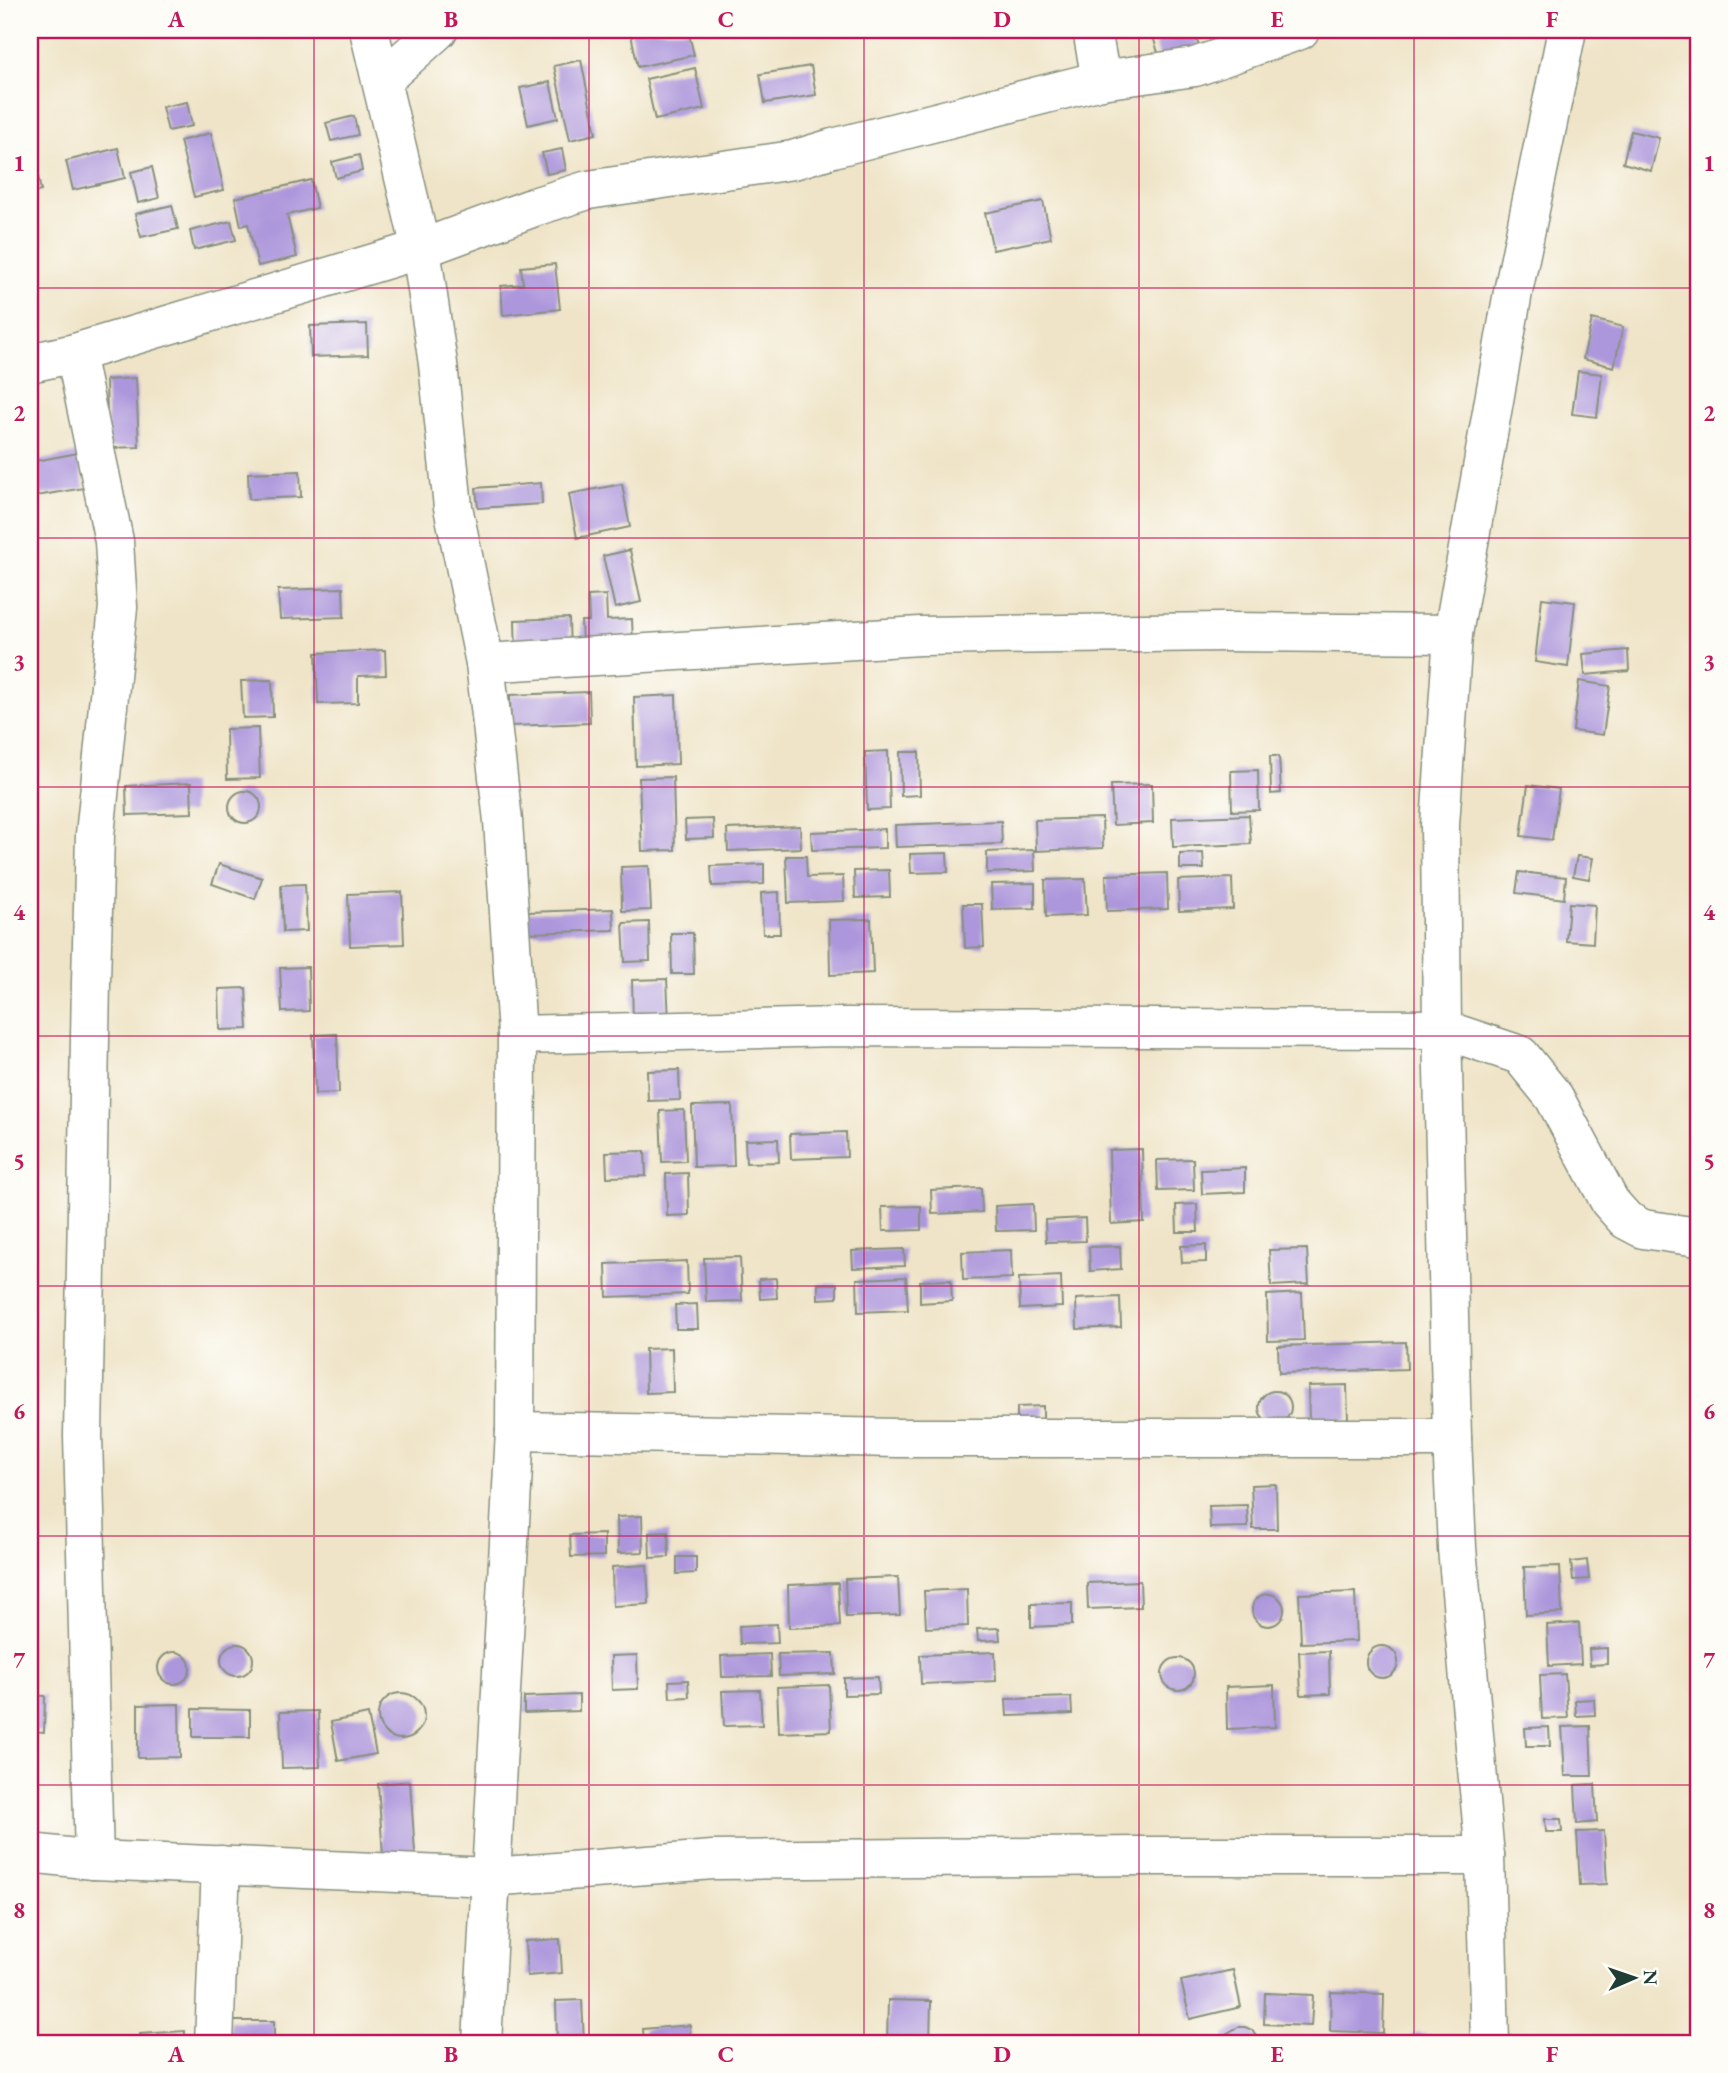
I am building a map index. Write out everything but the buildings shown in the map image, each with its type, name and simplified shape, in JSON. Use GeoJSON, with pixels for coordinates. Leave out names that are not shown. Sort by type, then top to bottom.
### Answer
{"type":"FeatureCollection","features":[{"type":"Feature","properties":{"kind":"street"},"geometry":{"type":"LineString","coordinates":[[369,30],[421,249],[438,364],[453,508],[485,663],[503,821],[517,1035],[515,1431],[482,2043]]}},
{"type":"Feature","properties":{"kind":"street"},"geometry":{"type":"LineString","coordinates":[[382,80],[438,30]]}},
{"type":"Feature","properties":{"kind":"street"},"geometry":{"type":"LineString","coordinates":[[1092,30],[1101,80]]}},
{"type":"Feature","properties":{"kind":"street"},"geometry":{"type":"LineString","coordinates":[[30,363],[75,353],[421,249],[537,205],[587,190],[793,160],[1101,80],[1195,67],[1300,30]]}},
{"type":"Feature","properties":{"kind":"street"},"geometry":{"type":"LineString","coordinates":[[1490,2043],[1485,1856],[1457,1548],[1452,1438],[1440,825],[1453,634],[1513,292],[1567,30]]}},
{"type":"Feature","properties":{"kind":"street"},"geometry":{"type":"LineString","coordinates":[[75,353],[114,541],[118,607],[95,835],[91,981],[83,1436],[94,1860]]}},
{"type":"Feature","properties":{"kind":"street"},"geometry":{"type":"LineString","coordinates":[[485,663],[920,636],[1224,632],[1453,634]]}},
{"type":"Feature","properties":{"kind":"street"},"geometry":{"type":"LineString","coordinates":[[517,1035],[839,1027],[1442,1029],[1520,1055],[1554,1097],[1610,1202],[1626,1220],[1643,1229],[1698,1237]]}},
{"type":"Feature","properties":{"kind":"street"},"geometry":{"type":"LineString","coordinates":[[515,1431],[898,1438],[1452,1438]]}},
{"type":"Feature","properties":{"kind":"street"},"geometry":{"type":"LineString","coordinates":[[30,1853],[94,1860],[491,1877],[713,1860],[1485,1856]]}},
{"type":"Feature","properties":{"kind":"street"},"geometry":{"type":"LineString","coordinates":[[214,2043],[221,1865]]}}]}
